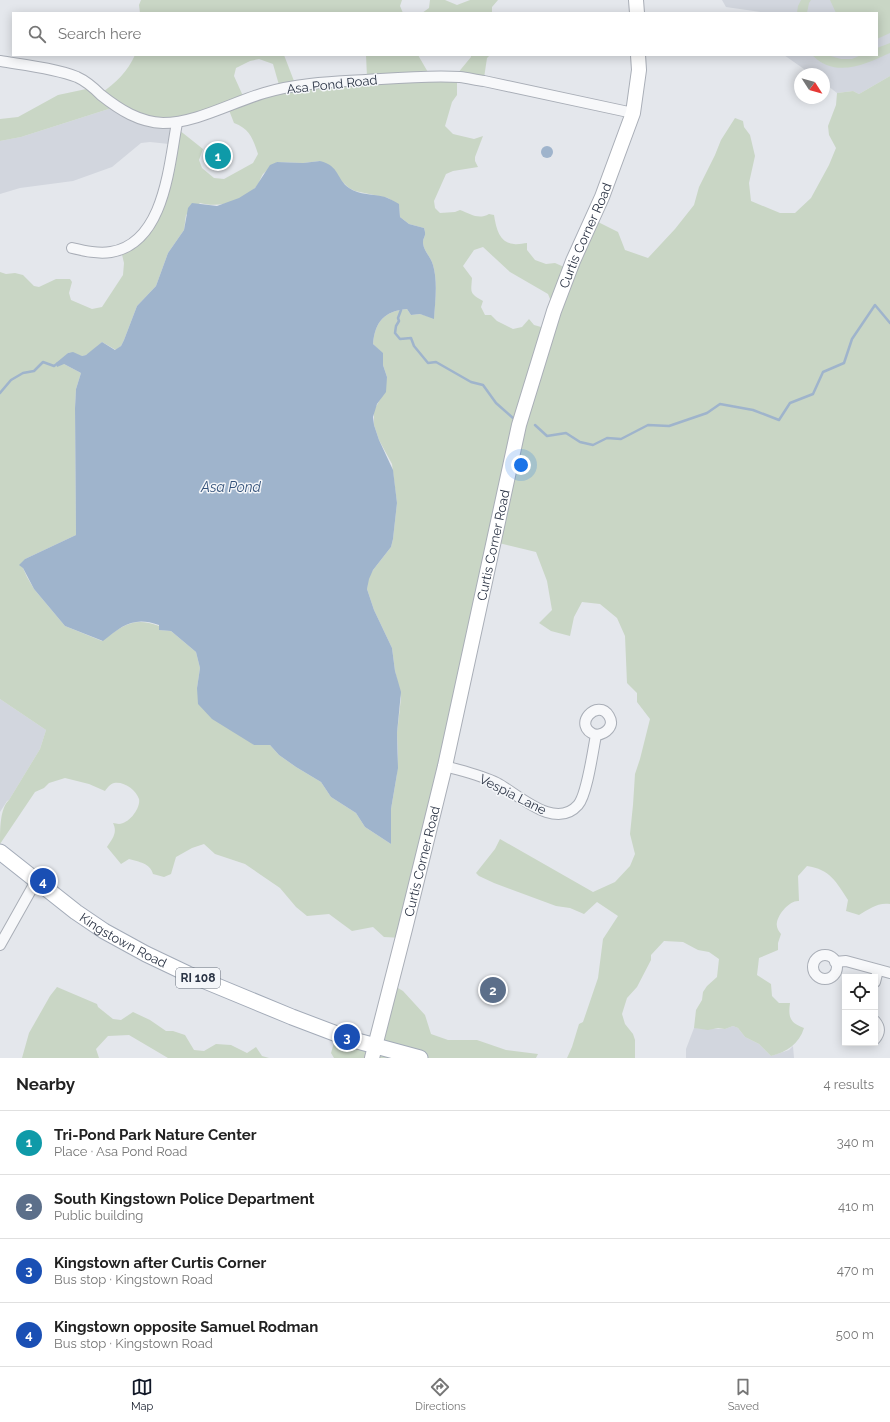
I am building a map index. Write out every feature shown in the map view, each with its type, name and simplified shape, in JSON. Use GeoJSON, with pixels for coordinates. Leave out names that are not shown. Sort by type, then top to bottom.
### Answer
{"type":"FeatureCollection","features":[{"type":"Feature","properties":{"kind":"main road","name":"Kingstown Road"},"geometry":{"type":"LineString","coordinates":[[0,852],[76,912],[104,931],[146,954],[188,974],[350,1039],[373,1052],[420,1058]]}},
{"type":"Feature","properties":{"kind":"street"},"geometry":{"type":"LineString","coordinates":[[636,0],[637,12]]}},
{"type":"Feature","properties":{"kind":"street","name":"Curtis Corner Road"},"geometry":{"type":"LineString","coordinates":[[373,1052],[445,766],[519,425],[554,311],[573,261],[602,197],[633,113],[639,70],[638,56]]}},
{"type":"Feature","properties":{"kind":"street","name":"Asa Pond Road"},"geometry":{"type":"LineString","coordinates":[[0,60],[77,77],[89,84],[119,108],[135,117],[149,122],[177,122],[229,106],[264,93],[295,86],[319,83],[460,77],[633,113]]}},
{"type":"Feature","properties":{"kind":"street"},"geometry":{"type":"LineString","coordinates":[[72,248],[100,252],[112,251],[124,248],[135,241],[144,232],[152,222],[162,200],[177,122]]}},
{"type":"Feature","properties":{"kind":"street","name":"Vespia Lane"},"geometry":{"type":"LineString","coordinates":[[445,766],[477,775],[498,784],[542,811],[553,814],[562,813],[570,811],[578,805],[582,798],[596,735]]}},
{"type":"Feature","properties":{"kind":"street"},"geometry":{"type":"LineString","coordinates":[[0,945],[36,881]]}},
{"type":"Feature","properties":{"kind":"street"},"geometry":{"type":"LineString","coordinates":[[835,962],[846,961],[890,973]]}},
{"type":"Feature","properties":{"kind":"street"},"geometry":{"type":"LineString","coordinates":[[877,974],[878,970]]}},
{"type":"Feature","properties":{"kind":"shaded area"},"geometry":{"type":"Polygon","coordinates":[[[722,0],[890,0],[890,76],[859,94],[853,91],[837,93],[830,88],[830,68],[802,68],[785,56],[878,56],[878,12],[761,12],[726,7],[722,0]]]}},
{"type":"Feature","properties":{"kind":"shaded area"},"geometry":{"type":"Polygon","coordinates":[[[118,106],[172,121],[169,144],[150,142],[141,143],[112,167],[73,181],[20,188],[0,194],[0,141],[21,137],[118,106]]]}},
{"type":"Feature","properties":{"kind":"shaded area"},"geometry":{"type":"Polygon","coordinates":[[[0,699],[46,730],[40,749],[0,812],[0,699]]]}},
{"type":"Feature","properties":{"kind":"shaded area"},"geometry":{"type":"Polygon","coordinates":[[[733,1026],[738,1028],[745,1037],[759,1044],[771,1056],[789,1050],[793,1046],[794,1058],[686,1058],[686,1049],[694,1028],[725,1029],[733,1026]]]}},
{"type":"Feature","properties":{"kind":"green space"},"geometry":{"type":"Polygon","coordinates":[[[141,0],[402,0],[400,6],[403,12],[140,12],[139,5],[141,0]]]}},
{"type":"Feature","properties":{"kind":"green space"},"geometry":{"type":"Polygon","coordinates":[[[430,0],[445,0],[457,5],[470,0],[498,0],[492,7],[492,12],[423,12],[429,8],[430,0]]]}},
{"type":"Feature","properties":{"kind":"green space"},"geometry":{"type":"Polygon","coordinates":[[[801,0],[811,0],[807,12],[797,12],[801,0]]]}},
{"type":"Feature","properties":{"kind":"green space"},"geometry":{"type":"Polygon","coordinates":[[[830,0],[890,0],[890,33],[878,39],[878,12],[836,12],[830,0]]]}},
{"type":"Feature","properties":{"kind":"green space"},"geometry":{"type":"Polygon","coordinates":[[[890,43],[890,53],[861,65],[851,67],[841,68],[831,66],[821,62],[813,56],[830,56],[841,59],[852,59],[859,56],[878,56],[878,48],[890,43]]]}},
{"type":"Feature","properties":{"kind":"green space"},"geometry":{"type":"Polygon","coordinates":[[[134,56],[284,56],[294,81],[297,82],[367,77],[366,56],[419,56],[429,74],[457,74],[471,56],[489,56],[487,58],[484,78],[457,75],[457,95],[452,102],[445,126],[453,134],[474,139],[483,136],[475,157],[478,167],[453,171],[446,174],[434,201],[435,208],[440,213],[455,212],[460,210],[471,215],[494,215],[499,234],[505,241],[516,244],[527,243],[527,250],[535,260],[546,264],[555,263],[571,270],[594,220],[618,232],[625,250],[648,258],[675,229],[694,205],[699,187],[721,140],[735,118],[743,121],[744,127],[750,135],[755,156],[749,183],[751,201],[780,213],[795,213],[811,198],[829,165],[836,148],[829,135],[828,126],[836,105],[837,93],[853,91],[859,94],[890,76],[890,904],[878,905],[859,915],[846,911],[848,900],[832,878],[822,870],[807,866],[798,876],[799,901],[792,903],[785,908],[778,918],[777,924],[781,934],[778,943],[778,950],[759,958],[757,975],[771,984],[772,996],[779,1003],[790,1003],[789,1012],[791,1019],[793,1022],[804,1028],[796,1043],[787,1050],[771,1056],[759,1044],[745,1037],[738,1028],[733,1026],[725,1029],[718,1028],[708,1030],[694,1028],[696,1010],[702,1000],[703,992],[717,977],[719,959],[709,952],[698,950],[683,942],[664,941],[651,955],[651,960],[637,987],[627,998],[622,1014],[625,1024],[633,1034],[635,1040],[635,1058],[567,1058],[579,1024],[583,1022],[598,978],[603,939],[618,916],[597,902],[584,914],[570,908],[556,906],[494,883],[476,873],[495,849],[500,839],[593,892],[615,882],[630,866],[635,854],[630,834],[635,774],[650,719],[637,702],[637,693],[627,683],[625,636],[617,618],[600,604],[582,602],[574,617],[570,636],[551,631],[539,623],[552,610],[547,581],[536,552],[499,543],[402,938],[384,937],[373,927],[352,931],[329,914],[307,916],[296,907],[280,888],[245,864],[215,854],[204,844],[192,848],[176,857],[171,874],[164,877],[153,874],[152,870],[147,865],[140,862],[129,859],[121,864],[107,847],[115,833],[113,823],[119,824],[127,821],[134,815],[139,803],[139,799],[135,792],[122,783],[113,784],[105,791],[89,784],[65,778],[49,783],[44,788],[35,792],[0,844],[1,819],[4,808],[40,749],[46,730],[0,699],[0,272],[6,274],[15,273],[23,275],[34,286],[39,287],[56,279],[70,279],[72,282],[69,293],[71,300],[92,309],[102,307],[123,275],[124,263],[120,246],[131,240],[154,214],[174,126],[203,149],[199,160],[202,168],[214,178],[224,179],[253,163],[258,154],[247,131],[234,123],[227,105],[187,118],[151,121],[118,106],[21,137],[0,141],[0,119],[18,117],[58,95],[91,88],[101,93],[121,77],[134,56]],[[259,59],[250,61],[236,68],[234,76],[243,96],[279,85],[273,64],[259,59]],[[320,161],[303,163],[277,162],[263,174],[255,188],[243,197],[229,203],[215,205],[200,203],[186,215],[184,230],[168,253],[156,286],[137,306],[121,346],[116,350],[102,342],[87,355],[81,356],[68,353],[64,358],[64,364],[81,373],[76,389],[75,408],[76,535],[25,559],[23,568],[34,589],[65,626],[102,641],[122,627],[135,622],[150,623],[159,626],[159,630],[171,631],[196,652],[200,668],[197,688],[254,745],[270,745],[279,755],[321,782],[331,797],[356,813],[365,827],[391,844],[391,809],[397,774],[397,733],[401,698],[392,648],[374,610],[367,589],[368,579],[373,570],[391,547],[397,503],[392,464],[379,440],[374,425],[374,410],[381,398],[387,377],[383,365],[383,354],[373,344],[374,336],[379,324],[382,319],[392,312],[407,309],[411,315],[420,314],[434,318],[436,292],[435,271],[423,243],[425,235],[424,228],[409,224],[400,217],[399,205],[388,198],[355,191],[349,188],[320,161]],[[483,247],[474,250],[463,266],[472,278],[471,287],[473,294],[483,301],[481,307],[485,315],[491,315],[497,321],[513,329],[522,327],[529,319],[534,325],[548,329],[555,311],[548,294],[510,272],[483,247]]]}},
{"type":"Feature","properties":{"kind":"green space"},"geometry":{"type":"Polygon","coordinates":[[[393,985],[403,991],[425,1015],[431,1034],[448,1040],[477,1040],[506,1050],[538,1054],[536,1058],[334,1058],[331,1053],[336,1036],[372,1046],[393,985]]]}},
{"type":"Feature","properties":{"kind":"green space"},"geometry":{"type":"Polygon","coordinates":[[[57,987],[97,1004],[98,1007],[113,1019],[121,1020],[133,1012],[150,1020],[166,1031],[173,1031],[185,1035],[194,1050],[204,1051],[216,1044],[231,1045],[247,1053],[256,1047],[262,1056],[269,1058],[168,1058],[129,1035],[108,1036],[96,1049],[99,1058],[22,1058],[29,1033],[50,996],[57,987]]]}},
{"type":"Feature","properties":{"kind":"water"},"geometry":{"type":"Polygon","coordinates":[[[545,146],[549,146],[553,152],[549,158],[545,158],[541,154],[541,150],[545,146]]]}},
{"type":"Feature","properties":{"kind":"water","name":"Asa Pond"},"geometry":{"type":"Polygon","coordinates":[[[320,161],[335,169],[342,181],[349,188],[357,192],[385,197],[399,204],[400,217],[409,224],[424,228],[425,235],[423,243],[435,272],[436,292],[434,319],[420,314],[411,315],[407,309],[392,312],[382,319],[379,324],[374,336],[373,344],[383,353],[383,365],[387,377],[386,392],[377,404],[373,417],[374,425],[379,440],[393,470],[397,503],[391,547],[373,570],[367,589],[374,610],[392,648],[395,671],[401,692],[397,733],[398,768],[391,809],[391,844],[365,827],[356,813],[331,797],[321,782],[279,755],[270,745],[254,745],[212,719],[198,704],[197,688],[200,668],[196,652],[171,631],[159,630],[159,625],[150,622],[135,622],[122,627],[103,641],[65,626],[34,589],[23,568],[19,565],[25,559],[76,535],[75,408],[76,389],[81,373],[64,364],[57,367],[56,363],[68,353],[73,352],[82,356],[86,355],[102,342],[115,350],[121,346],[137,306],[156,286],[168,253],[184,230],[188,208],[192,203],[217,206],[239,198],[255,188],[270,165],[277,162],[303,163],[320,161]]]}},
{"type":"Feature","properties":{"kind":"waterway"},"geometry":{"type":"LineString","coordinates":[[535,425],[547,436],[566,433],[580,442],[593,445],[607,438],[621,439],[648,425],[669,426],[707,413],[720,404],[753,410],[779,420],[790,403],[813,394],[823,372],[844,363],[852,339],[875,305],[890,323]]}},
{"type":"Feature","properties":{"kind":"waterway"},"geometry":{"type":"LineString","coordinates":[[401,310],[395,333],[400,339],[411,338],[414,346],[428,363],[436,362],[471,382],[483,385],[496,403],[513,418]]}},
{"type":"Feature","properties":{"kind":"waterway"},"geometry":{"type":"LineString","coordinates":[[0,393],[11,380],[23,373],[34,371],[43,362],[54,366],[58,363]]}},
{"type":"Feature","properties":{"kind":"place","name":"Tri-Pond Park Nature Center"},"geometry":{"type":"Point","coordinates":[218,156]}},
{"type":"Feature","properties":{"kind":"place","name":"Kingstown opposite Samuel Rodman"},"geometry":{"type":"Point","coordinates":[43,881]}},
{"type":"Feature","properties":{"kind":"place","name":"South Kingstown Police Department"},"geometry":{"type":"Point","coordinates":[493,990]}},
{"type":"Feature","properties":{"kind":"place","name":"Kingstown after Curtis Corner"},"geometry":{"type":"Point","coordinates":[347,1037]}}]}
